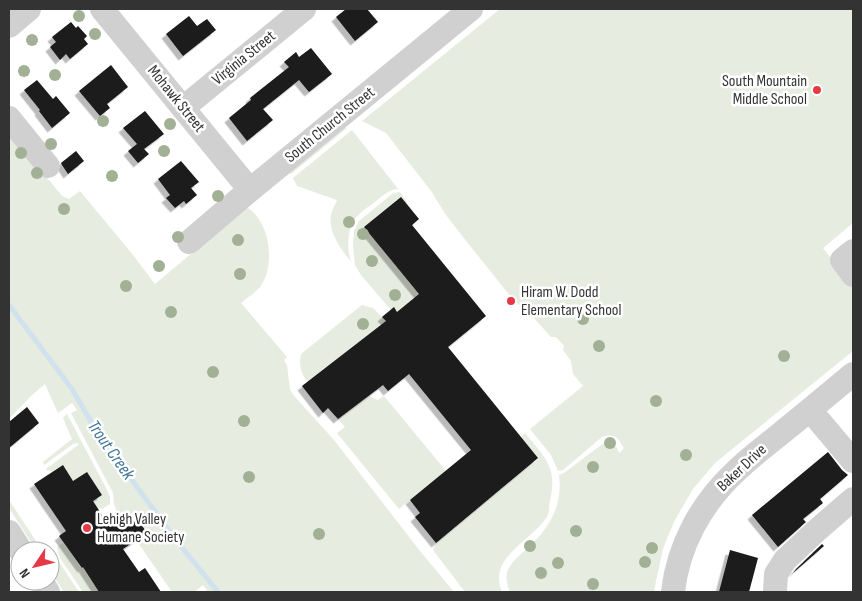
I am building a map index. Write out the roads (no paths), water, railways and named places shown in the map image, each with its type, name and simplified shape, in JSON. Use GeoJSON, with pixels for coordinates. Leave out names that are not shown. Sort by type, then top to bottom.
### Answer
{"type":"FeatureCollection","features":[{"type":"Feature","properties":{"kind":"street"},"geometry":{"type":"LineString","coordinates":[[9,26],[29,9]]}},
{"type":"Feature","properties":{"kind":"street","name":"Mohawk Street"},"geometry":{"type":"LineString","coordinates":[[102,9],[250,190]]}},
{"type":"Feature","properties":{"kind":"street","name":"Virginia Street"},"geometry":{"type":"LineString","coordinates":[[183,108],[304,9]]}},
{"type":"Feature","properties":{"kind":"street","name":"South Church Street"},"geometry":{"type":"LineString","coordinates":[[190,242],[250,190],[471,9]]}},
{"type":"Feature","properties":{"kind":"street"},"geometry":{"type":"LineString","coordinates":[[9,118],[48,166]]}},
{"type":"Feature","properties":{"kind":"street"},"geometry":{"type":"LineString","coordinates":[[853,251],[842,260],[853,275]]}},
{"type":"Feature","properties":{"kind":"street","name":"Baker Drive"},"geometry":{"type":"LineString","coordinates":[[673,592],[680,558],[689,533],[717,489],[853,374]]}},
{"type":"Feature","properties":{"kind":"street"},"geometry":{"type":"LineString","coordinates":[[810,410],[853,461]]}},
{"type":"Feature","properties":{"kind":"street"},"geometry":{"type":"LineString","coordinates":[[775,592],[776,574],[785,560],[853,499]]}},
{"type":"Feature","properties":{"kind":"waterway","name":"Trout Creek"},"geometry":{"type":"LineString","coordinates":[[9,305],[72,389],[97,432],[172,535],[218,592]]}},
{"type":"Feature","properties":{"kind":"place","name":"South Mountain Middle School"},"geometry":{"type":"Point","coordinates":[817,90]}},
{"type":"Feature","properties":{"kind":"place","name":"Hiram W. Dodd Elementary School"},"geometry":{"type":"Point","coordinates":[511,301]}},
{"type":"Feature","properties":{"kind":"place","name":"Lehigh Valley Humane Society"},"geometry":{"type":"Point","coordinates":[87,528]}}]}
